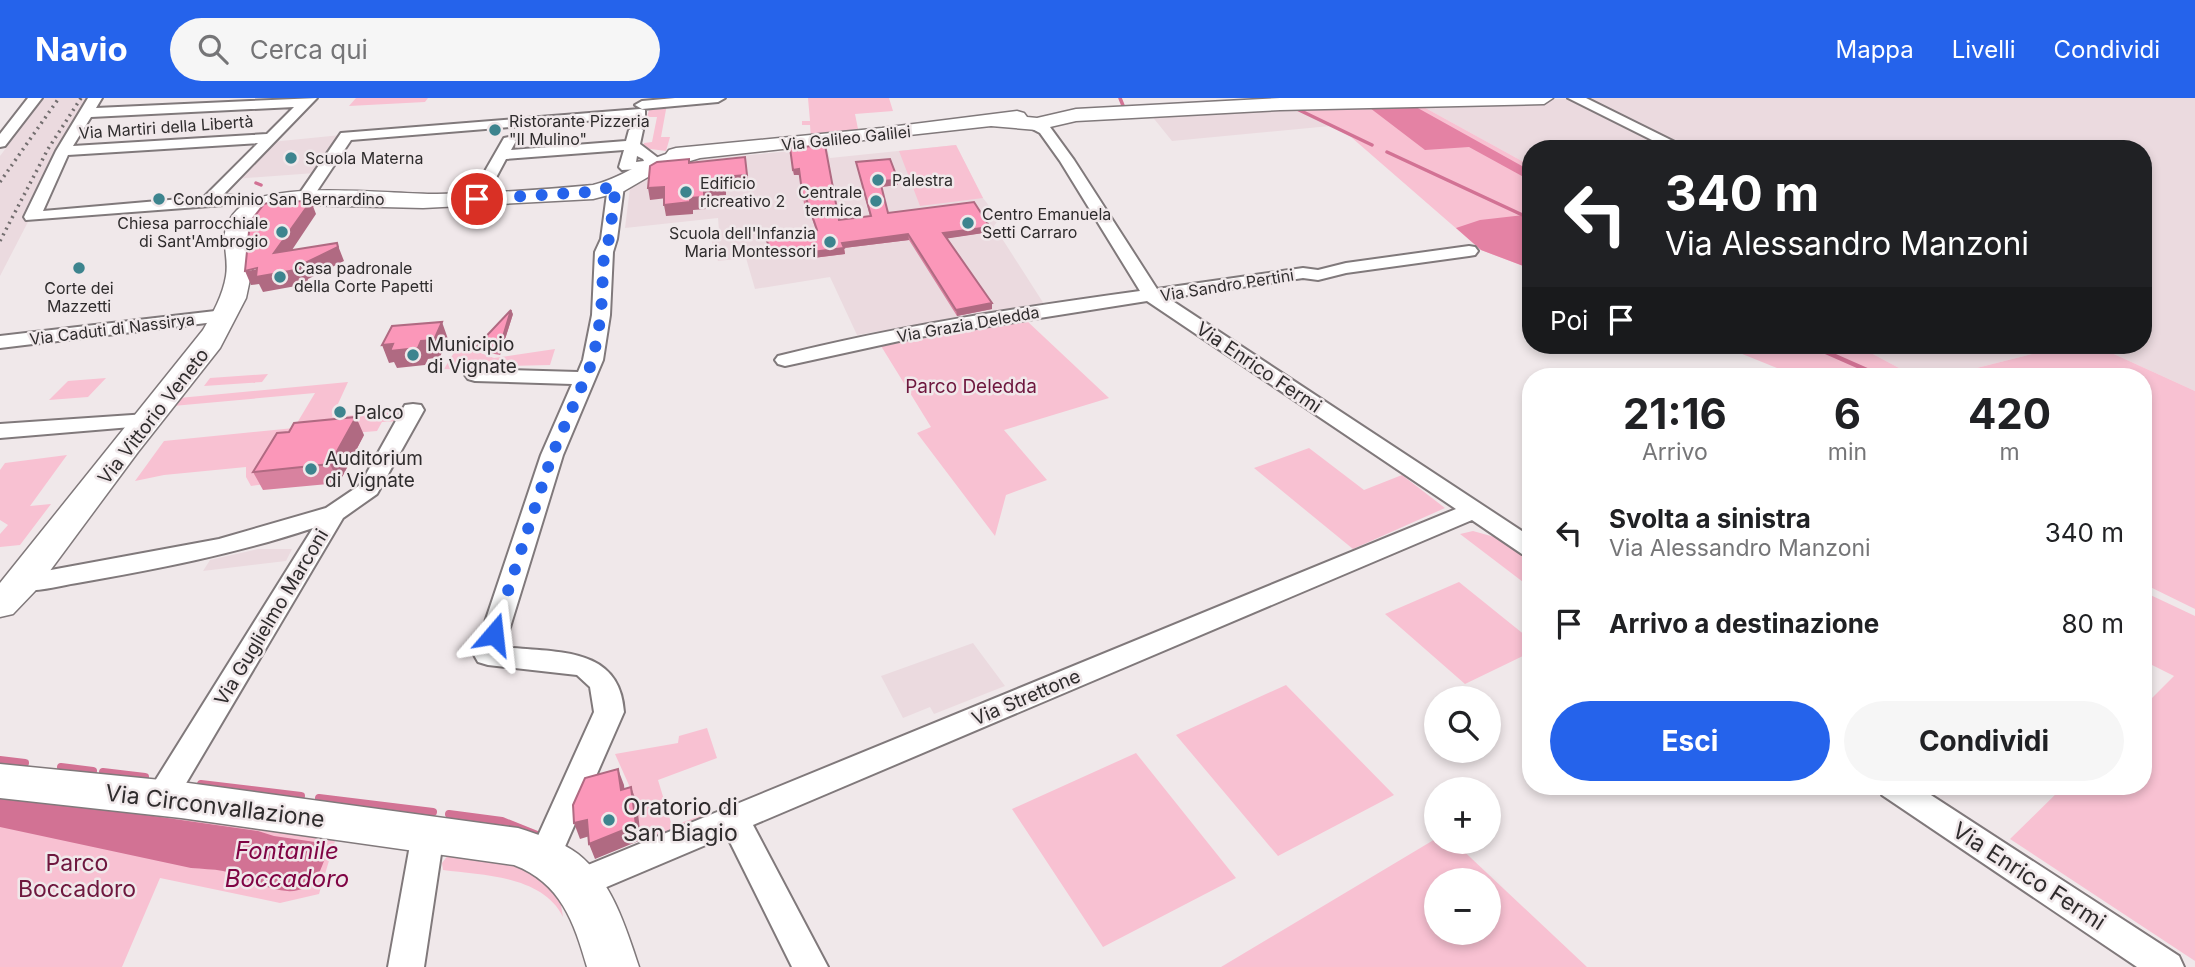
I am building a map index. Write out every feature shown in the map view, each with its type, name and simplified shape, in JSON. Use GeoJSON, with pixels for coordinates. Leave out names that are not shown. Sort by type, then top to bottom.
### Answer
{"type":"FeatureCollection","features":[{"type":"Feature","properties":{"kind":"street"},"geometry":{"type":"LineString","coordinates":[[0,143],[35,98]]}},
{"type":"Feature","properties":{"kind":"street"},"geometry":{"type":"LineString","coordinates":[[95,98],[32,215],[38,218],[245,199],[255,202],[257,206]]}},
{"type":"Feature","properties":{"kind":"street"},"geometry":{"type":"LineString","coordinates":[[303,200],[346,136],[520,122],[641,105],[719,98]]}},
{"type":"Feature","properties":{"kind":"street","name":"Via Galileo Galilei"},"geometry":{"type":"LineString","coordinates":[[257,206],[359,197],[421,201],[589,192],[622,177],[645,156],[1035,116],[1280,104],[1544,98]]}},
{"type":"Feature","properties":{"kind":"street"},"geometry":{"type":"LineString","coordinates":[[1575,98],[1663,140]]}},
{"type":"Feature","properties":{"kind":"street"},"geometry":{"type":"LineString","coordinates":[[85,113],[308,100]]}},
{"type":"Feature","properties":{"kind":"street"},"geometry":{"type":"LineString","coordinates":[[209,201],[308,100]]}},
{"type":"Feature","properties":{"kind":"street"},"geometry":{"type":"LineString","coordinates":[[502,155],[645,156],[641,105]]}},
{"type":"Feature","properties":{"kind":"street","name":"Via Enrico Fermi"},"geometry":{"type":"LineString","coordinates":[[1035,116],[1152,296],[1522,542]]}},
{"type":"Feature","properties":{"kind":"street"},"geometry":{"type":"LineString","coordinates":[[477,199],[520,122]]}},
{"type":"Feature","properties":{"kind":"street","name":"Via Martiri della Libertà"},"geometry":{"type":"LineString","coordinates":[[64,152],[271,138]]}},
{"type":"Feature","properties":{"kind":"street"},"geometry":{"type":"LineString","coordinates":[[613,967],[597,913],[561,871],[609,712],[609,695],[596,674],[584,666],[488,655],[552,455],[593,360],[598,334],[604,252],[622,177]]}},
{"type":"Feature","properties":{"kind":"street","name":"Via Vittorio Veneto"},"geometry":{"type":"LineString","coordinates":[[11,594],[205,350],[224,316],[240,264],[236,249],[242,222],[246,214],[257,206]]}},
{"type":"Feature","properties":{"kind":"street","name":"Via Sandro Pertini"},"geometry":{"type":"LineString","coordinates":[[1152,296],[1303,273],[1318,275],[1346,268],[1469,251]]}},
{"type":"Feature","properties":{"kind":"street","name":"Via Grazia Deledda"},"geometry":{"type":"LineString","coordinates":[[785,360],[849,344],[1152,296]]}},
{"type":"Feature","properties":{"kind":"street","name":"Via Caduti di Nassirya"},"geometry":{"type":"LineString","coordinates":[[0,342],[224,316]]}},
{"type":"Feature","properties":{"kind":"street"},"geometry":{"type":"LineString","coordinates":[[475,375],[585,378]]}},
{"type":"Feature","properties":{"kind":"street","name":"Via Guglielmo Marconi"},"geometry":{"type":"LineString","coordinates":[[161,798],[334,513],[369,489],[413,410]]}},
{"type":"Feature","properties":{"kind":"street"},"geometry":{"type":"LineString","coordinates":[[0,431],[147,420]]}},
{"type":"Feature","properties":{"kind":"street","name":"Via Strettone"},"geometry":{"type":"LineString","coordinates":[[561,871],[734,819],[1474,510]]}},
{"type":"Feature","properties":{"kind":"street"},"geometry":{"type":"LineString","coordinates":[[11,594],[218,548],[334,513]]}},
{"type":"Feature","properties":{"kind":"street","name":"Via Circonvallazione"},"geometry":{"type":"LineString","coordinates":[[0,781],[161,798],[500,842],[561,871]]}},
{"type":"Feature","properties":{"kind":"street","name":"Via Enrico Fermi"},"geometry":{"type":"LineString","coordinates":[[1906,795],[2166,967]]}},
{"type":"Feature","properties":{"kind":"street"},"geometry":{"type":"LineString","coordinates":[[734,819],[810,967]]}},
{"type":"Feature","properties":{"kind":"street"},"geometry":{"type":"LineString","coordinates":[[406,967],[428,834]]}},
{"type":"Feature","properties":{"kind":"shaded area"},"geometry":{"type":"Polygon","coordinates":[[[44,98],[89,98],[38,186],[30,218],[0,276],[0,156],[44,98]]]}},
{"type":"Feature","properties":{"kind":"shaded area"},"geometry":{"type":"Polygon","coordinates":[[[1585,98],[2195,98],[2195,391],[2152,371],[2152,368],[2144,368],[2114,354],[2152,354],[2152,140],[1522,140],[1522,161],[1420,105],[1585,98]]]}},
{"type":"Feature","properties":{"kind":"shaded area"},"geometry":{"type":"Polygon","coordinates":[[[1416,107],[1522,166],[1522,176],[1469,147],[1425,150],[1370,108],[1416,107]]]}},
{"type":"Feature","properties":{"kind":"shaded area"},"geometry":{"type":"Polygon","coordinates":[[[1294,108],[1330,126],[1172,141],[1151,115],[1294,108]]]}},
{"type":"Feature","properties":{"kind":"shaded area","name":"Scuola Materna"},"geometry":{"type":"Polygon","coordinates":[[[341,135],[315,173],[234,179],[271,142],[341,135]]]}},
{"type":"Feature","properties":{"kind":"shaded area"},"geometry":{"type":"Polygon","coordinates":[[[956,145],[983,198],[999,219],[994,226],[1044,304],[857,335],[830,277],[755,289],[746,258],[718,261],[709,233],[719,231],[718,218],[625,228],[630,188],[638,181],[682,161],[827,148],[830,158],[956,145]]]}},
{"type":"Feature","properties":{"kind":"shaded area"},"geometry":{"type":"Polygon","coordinates":[[[1522,215],[1522,266],[1481,250],[1456,228],[1480,220],[1522,215]]]}},
{"type":"Feature","properties":{"kind":"shaded area"},"geometry":{"type":"Polygon","coordinates":[[[1873,354],[2032,354],[1976,368],[1899,368],[1873,354]]]}},
{"type":"Feature","properties":{"kind":"shaded area"},"geometry":{"type":"Polygon","coordinates":[[[258,549],[292,549],[286,561],[203,571],[210,560],[258,549]]]}},
{"type":"Feature","properties":{"kind":"shaded area"},"geometry":{"type":"Polygon","coordinates":[[[973,643],[1005,686],[934,714],[930,707],[903,718],[881,676],[973,643]]]}},
{"type":"Feature","properties":{"kind":"green space"},"geometry":{"type":"Polygon","coordinates":[[[356,98],[428,98],[425,102],[349,106],[356,98]]]}},
{"type":"Feature","properties":{"kind":"green space"},"geometry":{"type":"Polygon","coordinates":[[[808,98],[889,98],[893,111],[855,114],[859,134],[811,138],[810,125],[802,125],[802,121],[810,121],[808,98]]]}},
{"type":"Feature","properties":{"kind":"green space"},"geometry":{"type":"Polygon","coordinates":[[[667,104],[661,137],[670,137],[666,151],[643,148],[644,143],[652,142],[657,117],[647,117],[649,110],[667,104]]]}},
{"type":"Feature","properties":{"kind":"green space"},"geometry":{"type":"Polygon","coordinates":[[[1420,105],[1522,161],[1522,266],[1481,250],[1351,137],[1294,108],[1420,105]]]}},
{"type":"Feature","properties":{"kind":"green space"},"geometry":{"type":"Polygon","coordinates":[[[956,145],[983,198],[920,206],[899,151],[956,145]]]}},
{"type":"Feature","properties":{"kind":"green space","name":"Parco Deledda"},"geometry":{"type":"Polygon","coordinates":[[[1027,321],[1109,398],[1004,430],[1047,480],[1006,495],[995,536],[917,433],[931,427],[881,346],[1027,321]]]}},
{"type":"Feature","properties":{"kind":"green space"},"geometry":{"type":"Polygon","coordinates":[[[555,349],[550,365],[506,366],[502,374],[482,370],[444,369],[455,351],[475,351],[494,358],[555,349]]]}},
{"type":"Feature","properties":{"kind":"green space"},"geometry":{"type":"Polygon","coordinates":[[[1742,354],[1873,354],[1899,368],[1777,368],[1742,354]]]}},
{"type":"Feature","properties":{"kind":"green space"},"geometry":{"type":"Polygon","coordinates":[[[2032,354],[2114,354],[2144,368],[1976,368],[2032,354]]]}},
{"type":"Feature","properties":{"kind":"green space"},"geometry":{"type":"Polygon","coordinates":[[[2152,371],[2195,391],[2195,609],[2152,588],[2152,371]]]}},
{"type":"Feature","properties":{"kind":"green space"},"geometry":{"type":"Polygon","coordinates":[[[268,374],[262,382],[204,386],[210,378],[268,374]]]}},
{"type":"Feature","properties":{"kind":"green space"},"geometry":{"type":"Polygon","coordinates":[[[106,378],[88,397],[49,400],[68,381],[106,378]]]}},
{"type":"Feature","properties":{"kind":"green space"},"geometry":{"type":"Polygon","coordinates":[[[348,382],[332,417],[406,411],[401,421],[382,422],[377,431],[306,437],[286,452],[266,484],[251,486],[246,477],[246,467],[164,475],[135,481],[164,441],[294,428],[315,393],[173,406],[179,398],[348,382]]]}},
{"type":"Feature","properties":{"kind":"green space"},"geometry":{"type":"Polygon","coordinates":[[[1309,448],[1364,490],[1402,475],[1445,508],[1353,549],[1254,468],[1309,448]]]}},
{"type":"Feature","properties":{"kind":"green space"},"geometry":{"type":"Polygon","coordinates":[[[67,455],[30,506],[51,504],[20,545],[0,547],[0,534],[8,525],[0,520],[0,470],[5,463],[67,455]]]}},
{"type":"Feature","properties":{"kind":"green space"},"geometry":{"type":"Polygon","coordinates":[[[1473,531],[1498,538],[1522,555],[1522,581],[1460,534],[1473,531]]]}},
{"type":"Feature","properties":{"kind":"green space"},"geometry":{"type":"Polygon","coordinates":[[[1459,582],[1522,633],[1522,656],[1465,684],[1385,614],[1459,582]]]}},
{"type":"Feature","properties":{"kind":"green space"},"geometry":{"type":"Polygon","coordinates":[[[2152,596],[2195,616],[2195,961],[2010,839],[2055,795],[2152,795],[2152,698],[2174,676],[2152,665],[2152,596]]]}},
{"type":"Feature","properties":{"kind":"green space"},"geometry":{"type":"Polygon","coordinates":[[[1286,685],[1394,795],[1278,856],[1176,735],[1286,685]]]}},
{"type":"Feature","properties":{"kind":"green space"},"geometry":{"type":"Polygon","coordinates":[[[707,728],[717,758],[658,780],[672,826],[708,813],[710,819],[642,849],[637,803],[615,754],[678,743],[679,736],[707,728]]]}},
{"type":"Feature","properties":{"kind":"green space"},"geometry":{"type":"Polygon","coordinates":[[[1136,753],[1236,878],[1103,947],[1012,809],[1136,753]]]}},
{"type":"Feature","properties":{"kind":"green space","name":"Parco Boccadoro"},"geometry":{"type":"Polygon","coordinates":[[[0,790],[338,831],[319,894],[280,903],[160,878],[122,967],[0,967],[0,790]]]}},
{"type":"Feature","properties":{"kind":"green space"},"geometry":{"type":"Polygon","coordinates":[[[1424,846],[1424,854],[1467,854],[1482,868],[1424,868],[1424,945],[1501,945],[1501,886],[1587,967],[1221,967],[1424,846]]]}},
{"type":"Feature","properties":{"kind":"green space"},"geometry":{"type":"Polygon","coordinates":[[[451,851],[521,866],[542,881],[560,899],[563,917],[554,903],[527,885],[493,876],[443,870],[442,863],[451,851]]]}},
{"type":"Feature","properties":{"kind":"water","name":"Fontanile Boccadoro"},"geometry":{"type":"Polygon","coordinates":[[[0,794],[258,831],[322,843],[326,845],[326,855],[320,871],[311,883],[301,889],[276,889],[223,871],[191,868],[0,827],[0,794]]]}},
{"type":"Feature","properties":{"kind":"building"},"geometry":{"type":"Polygon","coordinates":[[[825,145],[839,220],[871,216],[856,162],[890,159],[898,180],[880,181],[888,213],[974,202],[990,227],[943,233],[992,303],[956,310],[908,234],[842,243],[844,248],[812,252],[811,247],[770,253],[766,236],[817,230],[806,198],[803,199],[799,169],[793,170],[790,148],[825,145]]]}},
{"type":"Feature","properties":{"kind":"building"},"geometry":{"type":"Polygon","coordinates":[[[745,157],[747,175],[723,177],[724,184],[704,186],[704,197],[690,198],[690,202],[664,205],[664,187],[648,188],[650,166],[657,162],[689,159],[689,163],[745,157]]]}},
{"type":"Feature","properties":{"kind":"building"},"geometry":{"type":"Polygon","coordinates":[[[311,201],[274,253],[337,243],[338,247],[301,265],[301,269],[256,277],[257,268],[245,271],[250,222],[264,204],[311,201]]]}},
{"type":"Feature","properties":{"kind":"building"},"geometry":{"type":"Polygon","coordinates":[[[511,310],[499,350],[476,347],[511,310]]]}},
{"type":"Feature","properties":{"kind":"building"},"geometry":{"type":"Polygon","coordinates":[[[442,322],[434,340],[421,341],[418,348],[390,351],[393,344],[382,345],[392,326],[442,322]]]}},
{"type":"Feature","properties":{"kind":"building"},"geometry":{"type":"Polygon","coordinates":[[[356,417],[330,464],[253,472],[277,433],[289,432],[294,423],[356,417]]]}},
{"type":"Feature","properties":{"kind":"building","name":"Oratorio di San Biagio"},"geometry":{"type":"Polygon","coordinates":[[[618,769],[621,790],[631,787],[636,825],[589,844],[587,820],[574,823],[573,805],[585,778],[618,769]]]}},
{"type":"Feature","properties":{"kind":"waterway"},"geometry":{"type":"LineString","coordinates":[[1119,108],[1124,108],[1120,98]]}},
{"type":"Feature","properties":{"kind":"waterway"},"geometry":{"type":"LineString","coordinates":[[1297,109],[1372,145]]}},
{"type":"Feature","properties":{"kind":"waterway"},"geometry":{"type":"LineString","coordinates":[[1387,152],[1522,215]]}},
{"type":"Feature","properties":{"kind":"waterway"},"geometry":{"type":"LineString","coordinates":[[256,183],[261,185]]}},
{"type":"Feature","properties":{"kind":"waterway"},"geometry":{"type":"LineString","coordinates":[[1830,354],[1862,368]]}},
{"type":"Feature","properties":{"kind":"waterway"},"geometry":{"type":"LineString","coordinates":[[0,760],[25,763]]}},
{"type":"Feature","properties":{"kind":"waterway"},"geometry":{"type":"LineString","coordinates":[[61,767],[93,771]]}},
{"type":"Feature","properties":{"kind":"waterway"},"geometry":{"type":"LineString","coordinates":[[103,772],[145,777]]}},
{"type":"Feature","properties":{"kind":"waterway"},"geometry":{"type":"LineString","coordinates":[[201,784],[301,796]]}},
{"type":"Feature","properties":{"kind":"waterway"},"geometry":{"type":"LineString","coordinates":[[319,798],[433,812]]}},
{"type":"Feature","properties":{"kind":"waterway"},"geometry":{"type":"LineString","coordinates":[[449,814],[502,821],[537,835]]}},
{"type":"Feature","properties":{"kind":"railway"},"geometry":{"type":"LineString","coordinates":[[0,182],[59,98]]}},
{"type":"Feature","properties":{"kind":"railway"},"geometry":{"type":"LineString","coordinates":[[0,241],[48,149],[81,98]]}},
{"type":"Feature","properties":{"kind":"place","name":"Ristorante Pizzeria \"Il Mulino\""},"geometry":{"type":"Point","coordinates":[495,130]}},
{"type":"Feature","properties":{"kind":"place","name":"Scuola Materna"},"geometry":{"type":"Point","coordinates":[291,158]}},
{"type":"Feature","properties":{"kind":"place","name":"Palestra"},"geometry":{"type":"Point","coordinates":[878,180]}},
{"type":"Feature","properties":{"kind":"place","name":"Edificio ricreativo 2"},"geometry":{"type":"Point","coordinates":[686,192]}},
{"type":"Feature","properties":{"kind":"place","name":"Condominio San Bernardino"},"geometry":{"type":"Point","coordinates":[159,199]}},
{"type":"Feature","properties":{"kind":"place","name":"Centrale termica"},"geometry":{"type":"Point","coordinates":[876,201]}},
{"type":"Feature","properties":{"kind":"place","name":"Centro Emanuela Setti Carraro"},"geometry":{"type":"Point","coordinates":[968,223]}},
{"type":"Feature","properties":{"kind":"place","name":"Chiesa parrocchiale di Sant'Ambrogio"},"geometry":{"type":"Point","coordinates":[282,232]}},
{"type":"Feature","properties":{"kind":"place","name":"Scuola dell'Infanzia Maria Montessori"},"geometry":{"type":"Point","coordinates":[830,242]}},
{"type":"Feature","properties":{"kind":"place","name":"Corte dei Mazzetti"},"geometry":{"type":"Point","coordinates":[79,268]}},
{"type":"Feature","properties":{"kind":"place","name":"Casa padronale della Corte Papetti"},"geometry":{"type":"Point","coordinates":[280,277]}},
{"type":"Feature","properties":{"kind":"place","name":"Municipio di Vignate"},"geometry":{"type":"Point","coordinates":[413,355]}},
{"type":"Feature","properties":{"kind":"place","name":"Palco"},"geometry":{"type":"Point","coordinates":[340,412]}},
{"type":"Feature","properties":{"kind":"place","name":"Auditorium di Vignate"},"geometry":{"type":"Point","coordinates":[311,469]}},
{"type":"Feature","properties":{"kind":"place","name":"Oratorio di San Biagio"},"geometry":{"type":"Point","coordinates":[609,820]}},
{"type":"Feature","properties":{"kind":"route"},"geometry":{"type":"LineString","coordinates":[[477,199],[589,192],[616,186],[617,194],[604,252],[601,315],[593,360],[552,455],[494,634]]}}]}
